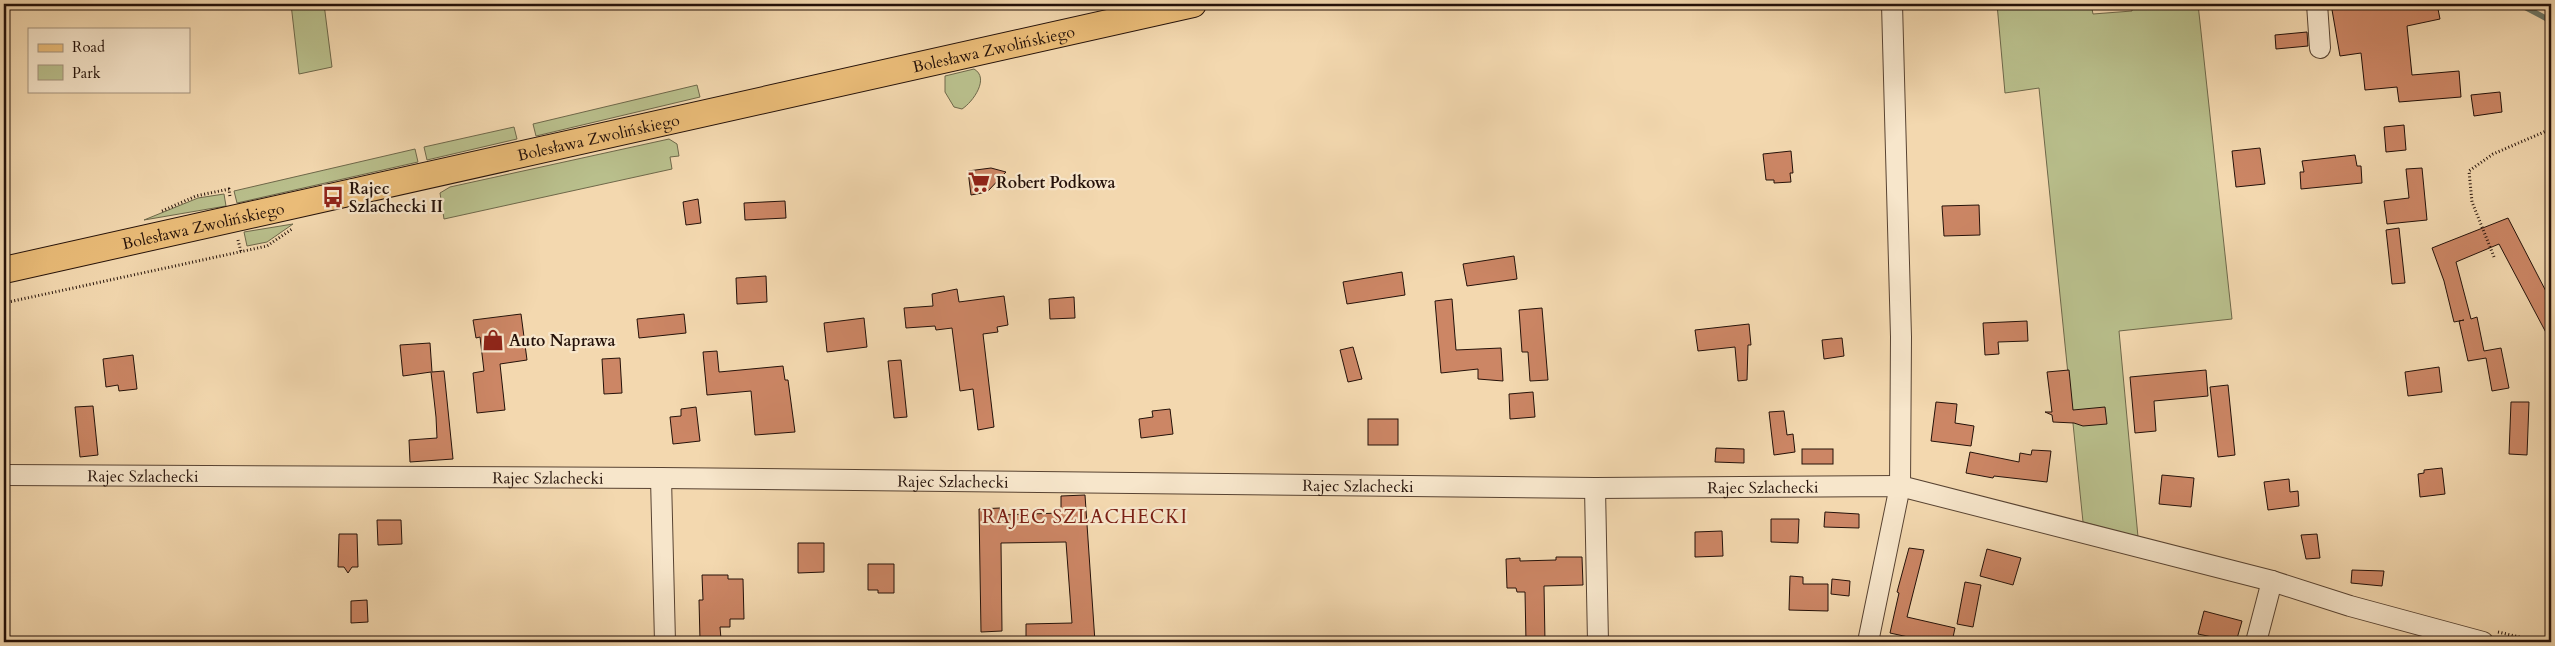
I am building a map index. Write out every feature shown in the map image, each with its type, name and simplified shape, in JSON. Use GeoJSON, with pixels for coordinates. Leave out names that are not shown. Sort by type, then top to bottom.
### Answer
{"type":"FeatureCollection","features":[{"type":"Feature","properties":{"kind":"main road","name":"Bolesława Zwolińskiego"},"geometry":{"type":"LineString","coordinates":[[4,270],[1193,4]]}},
{"type":"Feature","properties":{"kind":"street"},"geometry":{"type":"LineString","coordinates":[[1868,642],[1900,486],[1901,337],[1892,4]]}},
{"type":"Feature","properties":{"kind":"street"},"geometry":{"type":"LineString","coordinates":[[2317,4],[2320,48]]}},
{"type":"Feature","properties":{"kind":"street","name":"Rajec Szlachecki"},"geometry":{"type":"LineString","coordinates":[[4,476],[661,478],[1595,488],[1900,486],[2272,581],[2350,606],[2483,642]]}},
{"type":"Feature","properties":{"kind":"street"},"geometry":{"type":"LineString","coordinates":[[661,478],[665,642]]}},
{"type":"Feature","properties":{"kind":"street"},"geometry":{"type":"LineString","coordinates":[[1595,488],[1598,642]]}},
{"type":"Feature","properties":{"kind":"street"},"geometry":{"type":"LineString","coordinates":[[2256,642],[2272,581]]}},
{"type":"Feature","properties":{"kind":"path"},"geometry":{"type":"LineString","coordinates":[[2494,257],[2472,202],[2469,171],[2493,154],[2551,129]]}},
{"type":"Feature","properties":{"kind":"path"},"geometry":{"type":"LineString","coordinates":[[4,303],[266,246],[294,228]]}},
{"type":"Feature","properties":{"kind":"green space"},"geometry":{"type":"Polygon","coordinates":[[[291,4],[324,4],[332,67],[299,74],[291,4]]]}},
{"type":"Feature","properties":{"kind":"green space"},"geometry":{"type":"Polygon","coordinates":[[[1997,4],[2091,4],[2093,14],[2132,11],[2132,4],[2198,4],[2232,319],[2119,331],[2138,537],[2083,522],[2039,88],[2005,93],[1997,4]]]}},
{"type":"Feature","properties":{"kind":"green space"},"geometry":{"type":"Polygon","coordinates":[[[974,69],[979,73],[980,78],[980,84],[975,96],[962,109],[954,107],[945,92],[945,76],[974,69]]]}},
{"type":"Feature","properties":{"kind":"green space"},"geometry":{"type":"Polygon","coordinates":[[[697,85],[700,97],[536,136],[533,124],[697,85]]]}},
{"type":"Feature","properties":{"kind":"green space"},"geometry":{"type":"Polygon","coordinates":[[[514,127],[517,139],[427,160],[424,147],[514,127]]]}},
{"type":"Feature","properties":{"kind":"green space"},"geometry":{"type":"Polygon","coordinates":[[[669,139],[677,144],[679,156],[670,157],[672,169],[444,219],[440,193],[450,187],[669,139]]]}},
{"type":"Feature","properties":{"kind":"green space"},"geometry":{"type":"Polygon","coordinates":[[[415,149],[418,162],[237,203],[234,191],[415,149]]]}},
{"type":"Feature","properties":{"kind":"green space"},"geometry":{"type":"Polygon","coordinates":[[[224,194],[226,206],[144,220],[198,198],[224,194]]]}},
{"type":"Feature","properties":{"kind":"green space"},"geometry":{"type":"Polygon","coordinates":[[[293,224],[267,242],[247,246],[244,232],[293,224]]]}},
{"type":"Feature","properties":{"kind":"building"},"geometry":{"type":"Polygon","coordinates":[[[2331,4],[2437,4],[2440,19],[2407,26],[2412,75],[2459,71],[2461,97],[2399,102],[2397,87],[2365,90],[2361,53],[2340,56],[2331,4]]]}},
{"type":"Feature","properties":{"kind":"building"},"geometry":{"type":"Polygon","coordinates":[[[2307,32],[2308,46],[2276,49],[2275,35],[2307,32]]]}},
{"type":"Feature","properties":{"kind":"building"},"geometry":{"type":"Polygon","coordinates":[[[2500,92],[2502,112],[2474,116],[2471,95],[2500,92]]]}},
{"type":"Feature","properties":{"kind":"building"},"geometry":{"type":"Polygon","coordinates":[[[2404,125],[2406,150],[2386,152],[2384,127],[2404,125]]]}},
{"type":"Feature","properties":{"kind":"building"},"geometry":{"type":"Polygon","coordinates":[[[2260,148],[2265,184],[2236,187],[2232,151],[2260,148]]]}},
{"type":"Feature","properties":{"kind":"building"},"geometry":{"type":"Polygon","coordinates":[[[1791,151],[1793,173],[1790,173],[1791,182],[1774,183],[1774,180],[1766,180],[1763,154],[1791,151]]]}},
{"type":"Feature","properties":{"kind":"building"},"geometry":{"type":"Polygon","coordinates":[[[2355,155],[2357,166],[2361,166],[2362,183],[2301,189],[2300,172],[2304,172],[2302,161],[2355,155]]]}},
{"type":"Feature","properties":{"kind":"building","name":"Robert Podkowa"},"geometry":{"type":"Polygon","coordinates":[[[991,168],[1006,172],[987,192],[971,195],[968,171],[991,168]]]}},
{"type":"Feature","properties":{"kind":"building"},"geometry":{"type":"Polygon","coordinates":[[[2422,168],[2427,220],[2387,224],[2384,201],[2409,198],[2406,169],[2422,168]]]}},
{"type":"Feature","properties":{"kind":"building"},"geometry":{"type":"Polygon","coordinates":[[[698,199],[701,223],[686,225],[683,202],[698,199]]]}},
{"type":"Feature","properties":{"kind":"building"},"geometry":{"type":"Polygon","coordinates":[[[785,201],[786,218],[745,220],[744,203],[785,201]]]}},
{"type":"Feature","properties":{"kind":"building"},"geometry":{"type":"Polygon","coordinates":[[[1979,205],[1980,235],[1944,236],[1942,206],[1979,205]]]}},
{"type":"Feature","properties":{"kind":"building"},"geometry":{"type":"Polygon","coordinates":[[[2508,218],[2551,301],[2551,342],[2499,244],[2456,262],[2471,319],[2477,317],[2484,351],[2501,348],[2509,388],[2492,391],[2486,358],[2468,361],[2459,321],[2454,322],[2444,281],[2432,248],[2508,218]]]}},
{"type":"Feature","properties":{"kind":"building"},"geometry":{"type":"Polygon","coordinates":[[[2399,228],[2405,283],[2392,284],[2386,230],[2399,228]]]}},
{"type":"Feature","properties":{"kind":"building"},"geometry":{"type":"Polygon","coordinates":[[[1514,256],[1517,279],[1467,286],[1463,264],[1514,256]]]}},
{"type":"Feature","properties":{"kind":"building"},"geometry":{"type":"Polygon","coordinates":[[[1402,272],[1405,295],[1347,304],[1343,282],[1402,272]]]}},
{"type":"Feature","properties":{"kind":"building"},"geometry":{"type":"Polygon","coordinates":[[[766,276],[767,302],[737,304],[736,278],[766,276]]]}},
{"type":"Feature","properties":{"kind":"building"},"geometry":{"type":"Polygon","coordinates":[[[957,289],[959,302],[1004,296],[1008,325],[997,327],[998,332],[983,334],[994,427],[978,430],[973,389],[960,391],[952,328],[936,330],[935,326],[906,328],[904,308],[933,306],[932,294],[957,289]]]}},
{"type":"Feature","properties":{"kind":"building"},"geometry":{"type":"Polygon","coordinates":[[[1074,297],[1075,318],[1050,319],[1049,299],[1074,297]]]}},
{"type":"Feature","properties":{"kind":"building"},"geometry":{"type":"Polygon","coordinates":[[[1452,299],[1456,350],[1501,348],[1503,381],[1478,379],[1478,369],[1441,373],[1435,301],[1452,299]]]}},
{"type":"Feature","properties":{"kind":"building"},"geometry":{"type":"Polygon","coordinates":[[[1542,308],[1548,380],[1530,381],[1528,352],[1522,352],[1519,310],[1542,308]]]}},
{"type":"Feature","properties":{"kind":"building"},"geometry":{"type":"Polygon","coordinates":[[[521,314],[527,360],[500,364],[505,410],[477,413],[473,373],[484,371],[480,337],[476,338],[473,320],[521,314]]]}},
{"type":"Feature","properties":{"kind":"building"},"geometry":{"type":"Polygon","coordinates":[[[684,314],[686,333],[639,338],[637,319],[684,314]]]}},
{"type":"Feature","properties":{"kind":"building"},"geometry":{"type":"Polygon","coordinates":[[[864,318],[867,347],[827,352],[824,323],[864,318]]]}},
{"type":"Feature","properties":{"kind":"building"},"geometry":{"type":"Polygon","coordinates":[[[2027,321],[2028,341],[1998,342],[1999,354],[1985,355],[1983,323],[2027,321]]]}},
{"type":"Feature","properties":{"kind":"building"},"geometry":{"type":"Polygon","coordinates":[[[1749,324],[1751,345],[1748,345],[1747,380],[1738,381],[1735,347],[1698,351],[1695,330],[1749,324]]]}},
{"type":"Feature","properties":{"kind":"building"},"geometry":{"type":"Polygon","coordinates":[[[1842,338],[1844,356],[1824,359],[1822,340],[1842,338]]]}},
{"type":"Feature","properties":{"kind":"building"},"geometry":{"type":"Polygon","coordinates":[[[430,343],[432,372],[444,371],[453,459],[410,462],[409,440],[437,438],[436,417],[431,372],[403,376],[400,345],[430,343]]]}},
{"type":"Feature","properties":{"kind":"building"},"geometry":{"type":"Polygon","coordinates":[[[1353,347],[1362,379],[1348,382],[1340,350],[1353,347]]]}},
{"type":"Feature","properties":{"kind":"building"},"geometry":{"type":"Polygon","coordinates":[[[717,351],[719,372],[783,366],[785,380],[788,380],[795,432],[755,435],[751,391],[707,395],[703,352],[717,351]]]}},
{"type":"Feature","properties":{"kind":"building"},"geometry":{"type":"Polygon","coordinates":[[[133,355],[137,389],[119,391],[118,385],[106,387],[103,359],[133,355]]]}},
{"type":"Feature","properties":{"kind":"building"},"geometry":{"type":"Polygon","coordinates":[[[620,358],[622,393],[604,394],[602,359],[620,358]]]}},
{"type":"Feature","properties":{"kind":"building"},"geometry":{"type":"Polygon","coordinates":[[[901,360],[907,417],[894,418],[888,361],[901,360]]]}},
{"type":"Feature","properties":{"kind":"building"},"geometry":{"type":"Polygon","coordinates":[[[2439,367],[2442,392],[2408,396],[2405,372],[2439,367]]]}},
{"type":"Feature","properties":{"kind":"building"},"geometry":{"type":"Polygon","coordinates":[[[2069,370],[2073,410],[2105,407],[2107,424],[2083,426],[2074,423],[2053,422],[2052,415],[2045,412],[2052,412],[2047,372],[2069,370]]]}},
{"type":"Feature","properties":{"kind":"building"},"geometry":{"type":"Polygon","coordinates":[[[2206,370],[2208,396],[2154,401],[2156,431],[2135,433],[2130,377],[2206,370]]]}},
{"type":"Feature","properties":{"kind":"building"},"geometry":{"type":"Polygon","coordinates":[[[2228,385],[2235,455],[2218,457],[2210,387],[2228,385]]]}},
{"type":"Feature","properties":{"kind":"building"},"geometry":{"type":"Polygon","coordinates":[[[1533,392],[1535,417],[1510,419],[1509,394],[1533,392]]]}},
{"type":"Feature","properties":{"kind":"building"},"geometry":{"type":"Polygon","coordinates":[[[1936,402],[1957,404],[1955,423],[1974,426],[1971,446],[1931,441],[1936,402]]]}},
{"type":"Feature","properties":{"kind":"building"},"geometry":{"type":"Polygon","coordinates":[[[2511,402],[2529,402],[2527,455],[2509,454],[2511,402]]]}},
{"type":"Feature","properties":{"kind":"building"},"geometry":{"type":"Polygon","coordinates":[[[93,406],[98,455],[80,457],[75,407],[93,406]]]}},
{"type":"Feature","properties":{"kind":"building"},"geometry":{"type":"Polygon","coordinates":[[[696,407],[700,441],[673,444],[670,417],[681,416],[681,409],[696,407]]]}},
{"type":"Feature","properties":{"kind":"building"},"geometry":{"type":"Polygon","coordinates":[[[1170,409],[1173,434],[1141,438],[1139,419],[1153,417],[1152,411],[1170,409]]]}},
{"type":"Feature","properties":{"kind":"building"},"geometry":{"type":"Polygon","coordinates":[[[1784,411],[1787,435],[1793,434],[1795,452],[1774,455],[1769,412],[1784,411]]]}},
{"type":"Feature","properties":{"kind":"building"},"geometry":{"type":"Polygon","coordinates":[[[1368,419],[1398,419],[1398,445],[1368,445],[1368,419]]]}},
{"type":"Feature","properties":{"kind":"building"},"geometry":{"type":"Polygon","coordinates":[[[1716,448],[1744,449],[1744,463],[1715,462],[1716,448]]]}},
{"type":"Feature","properties":{"kind":"building"},"geometry":{"type":"Polygon","coordinates":[[[1802,449],[1833,449],[1833,464],[1802,464],[1802,449]]]}},
{"type":"Feature","properties":{"kind":"building"},"geometry":{"type":"Polygon","coordinates":[[[2032,450],[2051,451],[2047,482],[1994,476],[1993,478],[1966,473],[1970,452],[2019,462],[2020,453],[2031,455],[2032,450]]]}},
{"type":"Feature","properties":{"kind":"building"},"geometry":{"type":"Polygon","coordinates":[[[2442,468],[2445,494],[2420,497],[2418,474],[2424,473],[2424,470],[2442,468]]]}},
{"type":"Feature","properties":{"kind":"building"},"geometry":{"type":"Polygon","coordinates":[[[2162,475],[2194,478],[2191,507],[2159,504],[2162,475]]]}},
{"type":"Feature","properties":{"kind":"building"},"geometry":{"type":"Polygon","coordinates":[[[2289,479],[2290,492],[2298,491],[2299,506],[2268,510],[2264,482],[2289,479]]]}},
{"type":"Feature","properties":{"kind":"building"},"geometry":{"type":"Polygon","coordinates":[[[1085,495],[1095,642],[1026,642],[1026,624],[1072,623],[1066,542],[1001,543],[1002,631],[981,632],[979,509],[1000,508],[1000,515],[1061,513],[1061,496],[1085,495]]]}},
{"type":"Feature","properties":{"kind":"building"},"geometry":{"type":"Polygon","coordinates":[[[1825,512],[1859,514],[1859,528],[1824,527],[1825,512]]]}},
{"type":"Feature","properties":{"kind":"building"},"geometry":{"type":"Polygon","coordinates":[[[1771,519],[1799,519],[1798,543],[1771,542],[1771,519]]]}},
{"type":"Feature","properties":{"kind":"building"},"geometry":{"type":"Polygon","coordinates":[[[377,520],[401,520],[402,544],[378,545],[377,520]]]}},
{"type":"Feature","properties":{"kind":"building"},"geometry":{"type":"Polygon","coordinates":[[[1722,531],[1723,556],[1695,557],[1695,532],[1722,531]]]}},
{"type":"Feature","properties":{"kind":"building"},"geometry":{"type":"Polygon","coordinates":[[[339,534],[357,534],[358,567],[352,567],[348,573],[344,567],[338,567],[339,534]]]}},
{"type":"Feature","properties":{"kind":"building"},"geometry":{"type":"Polygon","coordinates":[[[2317,534],[2320,558],[2306,559],[2301,535],[2317,534]]]}},
{"type":"Feature","properties":{"kind":"building"},"geometry":{"type":"Polygon","coordinates":[[[798,543],[824,543],[824,572],[798,573],[798,543]]]}},
{"type":"Feature","properties":{"kind":"building"},"geometry":{"type":"Polygon","coordinates":[[[1909,548],[1924,550],[1907,617],[1955,628],[1952,642],[1931,642],[1890,633],[1899,593],[1897,592],[1909,548]]]}},
{"type":"Feature","properties":{"kind":"building"},"geometry":{"type":"Polygon","coordinates":[[[1987,549],[2021,558],[2013,585],[1980,576],[1987,549]]]}},
{"type":"Feature","properties":{"kind":"building"},"geometry":{"type":"Polygon","coordinates":[[[1556,557],[1582,557],[1583,585],[1544,586],[1545,642],[1526,642],[1525,592],[1517,592],[1516,588],[1507,588],[1506,559],[1520,558],[1520,561],[1556,560],[1556,557]]]}},
{"type":"Feature","properties":{"kind":"building"},"geometry":{"type":"Polygon","coordinates":[[[868,564],[894,564],[894,593],[878,593],[878,590],[868,590],[868,564]]]}},
{"type":"Feature","properties":{"kind":"building"},"geometry":{"type":"Polygon","coordinates":[[[2352,570],[2384,571],[2382,586],[2351,583],[2352,570]]]}},
{"type":"Feature","properties":{"kind":"building"},"geometry":{"type":"Polygon","coordinates":[[[702,575],[728,575],[728,579],[743,579],[744,619],[730,619],[730,627],[720,627],[721,639],[700,640],[699,600],[703,600],[702,575]]]}},
{"type":"Feature","properties":{"kind":"building"},"geometry":{"type":"Polygon","coordinates":[[[1790,576],[1803,577],[1803,584],[1828,584],[1828,611],[1789,610],[1790,576]]]}},
{"type":"Feature","properties":{"kind":"building"},"geometry":{"type":"Polygon","coordinates":[[[1832,579],[1850,581],[1849,596],[1831,594],[1832,579]]]}},
{"type":"Feature","properties":{"kind":"building"},"geometry":{"type":"Polygon","coordinates":[[[1965,582],[1981,585],[1973,627],[1957,624],[1965,582]]]}},
{"type":"Feature","properties":{"kind":"building"},"geometry":{"type":"Polygon","coordinates":[[[367,600],[368,622],[351,623],[351,601],[367,600]]]}},
{"type":"Feature","properties":{"kind":"building"},"geometry":{"type":"Polygon","coordinates":[[[2204,611],[2242,621],[2236,642],[2198,634],[2204,611]]]}},
{"type":"Feature","properties":{"kind":"waterway"},"geometry":{"type":"LineString","coordinates":[[2519,4],[2551,21]]}},
{"type":"Feature","properties":{"kind":"place","name":"Robert Podkowa"},"geometry":{"type":"Point","coordinates":[979,182]}},
{"type":"Feature","properties":{"kind":"place","name":"Rajec Szlachecki II"},"geometry":{"type":"Point","coordinates":[333,197]}},
{"type":"Feature","properties":{"kind":"place","name":"Auto Naprawa"},"geometry":{"type":"Point","coordinates":[493,340]}},
{"type":"Feature","properties":{"kind":"district","name":"RAJEC SZLACHECKI"},"geometry":{"type":"Point","coordinates":[1085,516]}}]}
